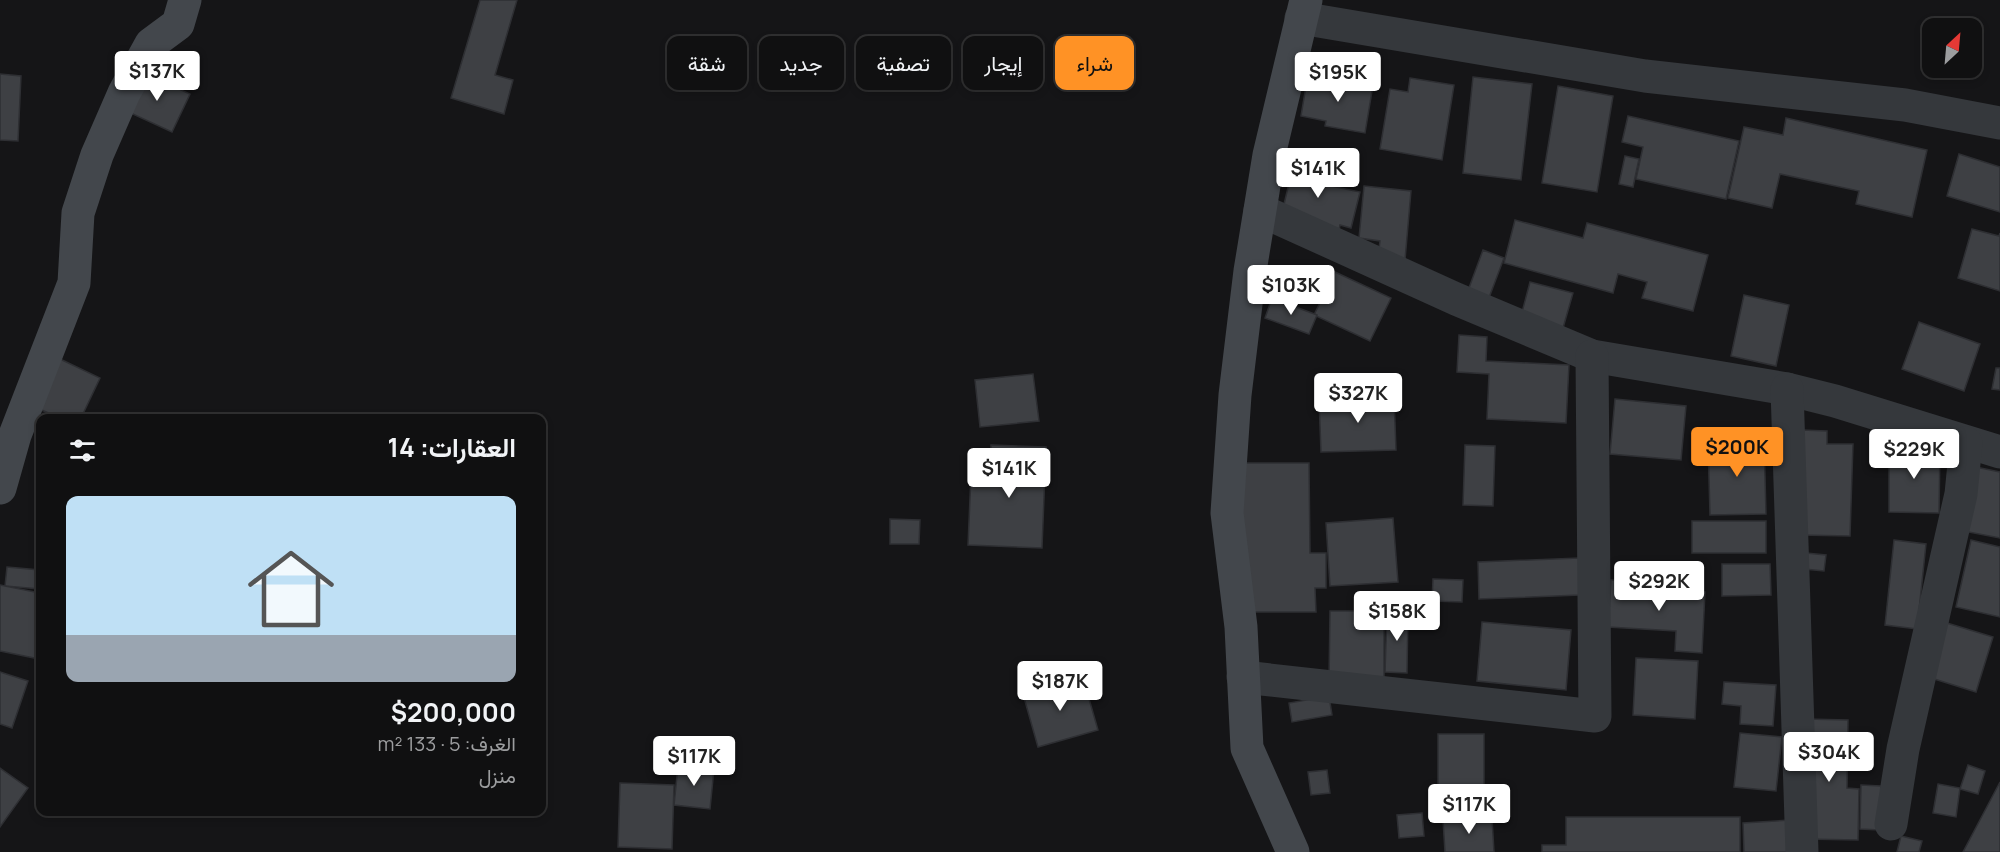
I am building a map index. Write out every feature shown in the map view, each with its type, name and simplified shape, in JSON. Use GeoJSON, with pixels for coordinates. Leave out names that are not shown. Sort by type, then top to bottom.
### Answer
{"type":"FeatureCollection","features":[{"type":"Feature","properties":{"kind":"street"},"geometry":{"type":"LineString","coordinates":[[0,488],[15,435],[74,283],[78,213],[97,155],[124,93],[151,44],[178,24],[185,0]]}},
{"type":"Feature","properties":{"kind":"street"},"geometry":{"type":"LineString","coordinates":[[1293,852],[1247,748],[1241,627],[1227,513],[1235,395],[1260,210],[1269,155],[1304,9],[1645,76],[1905,105],[2000,123]]}},
{"type":"Feature","properties":{"kind":"street"},"geometry":{"type":"LineString","coordinates":[[1260,210],[1456,299],[1592,356],[1786,389],[1835,401],[2000,452]]}},
{"type":"Feature","properties":{"kind":"street"},"geometry":{"type":"LineString","coordinates":[[1243,677],[1595,716],[1592,356]]}},
{"type":"Feature","properties":{"kind":"street"},"geometry":{"type":"LineString","coordinates":[[1786,389],[1802,852]]}},
{"type":"Feature","properties":{"kind":"street"},"geometry":{"type":"LineString","coordinates":[[1891,824],[1903,749],[1961,494],[1966,443]]}},
{"type":"Feature","properties":{"kind":"building"},"geometry":{"type":"Polygon","coordinates":[[[480,0],[517,0],[495,75],[513,80],[504,114],[451,98],[480,0]]]}},
{"type":"Feature","properties":{"kind":"building"},"geometry":{"type":"Polygon","coordinates":[[[142,72],[190,94],[172,132],[124,110],[142,72]]]}},
{"type":"Feature","properties":{"kind":"building"},"geometry":{"type":"Polygon","coordinates":[[[0,74],[21,76],[18,141],[0,140],[0,74]]]}},
{"type":"Feature","properties":{"kind":"building"},"geometry":{"type":"Polygon","coordinates":[[[1308,74],[1373,85],[1365,133],[1325,126],[1326,121],[1301,116],[1308,74]]]}},
{"type":"Feature","properties":{"kind":"building"},"geometry":{"type":"Polygon","coordinates":[[[1473,77],[1532,84],[1521,180],[1463,173],[1473,77]]]}},
{"type":"Feature","properties":{"kind":"building"},"geometry":{"type":"Polygon","coordinates":[[[1410,78],[1454,85],[1442,160],[1380,149],[1390,89],[1408,92],[1410,78]]]}},
{"type":"Feature","properties":{"kind":"building"},"geometry":{"type":"Polygon","coordinates":[[[1558,86],[1613,96],[1597,192],[1542,183],[1558,86]]]}},
{"type":"Feature","properties":{"kind":"building"},"geometry":{"type":"Polygon","coordinates":[[[1628,116],[1739,141],[1726,199],[1636,179],[1643,147],[1622,142],[1628,116]]]}},
{"type":"Feature","properties":{"kind":"building"},"geometry":{"type":"Polygon","coordinates":[[[1786,118],[1927,150],[1912,217],[1856,204],[1859,191],[1780,174],[1772,208],[1728,198],[1744,127],[1783,135],[1786,118]]]}},
{"type":"Feature","properties":{"kind":"building"},"geometry":{"type":"Polygon","coordinates":[[[1959,154],[2000,167],[2000,212],[1947,196],[1959,154]]]}},
{"type":"Feature","properties":{"kind":"building"},"geometry":{"type":"Polygon","coordinates":[[[1625,156],[1639,159],[1633,187],[1619,184],[1625,156]]]}},
{"type":"Feature","properties":{"kind":"building"},"geometry":{"type":"Polygon","coordinates":[[[1295,158],[1336,168],[1331,186],[1360,192],[1351,228],[1340,225],[1338,236],[1281,217],[1295,158]]]}},
{"type":"Feature","properties":{"kind":"building"},"geometry":{"type":"Polygon","coordinates":[[[1364,186],[1411,191],[1405,260],[1378,257],[1380,241],[1359,238],[1364,186]]]}},
{"type":"Feature","properties":{"kind":"building"},"geometry":{"type":"Polygon","coordinates":[[[1515,220],[1583,238],[1587,223],[1708,255],[1693,311],[1642,298],[1647,282],[1618,274],[1613,293],[1504,263],[1515,220]]]}},
{"type":"Feature","properties":{"kind":"building"},"geometry":{"type":"Polygon","coordinates":[[[1972,229],[1999,236],[2000,233],[2000,291],[1958,278],[1972,229]]]}},
{"type":"Feature","properties":{"kind":"building"},"geometry":{"type":"Polygon","coordinates":[[[1483,250],[1504,258],[1487,303],[1466,296],[1483,250]]]}},
{"type":"Feature","properties":{"kind":"building"},"geometry":{"type":"Polygon","coordinates":[[[1335,272],[1391,298],[1370,341],[1314,315],[1335,272]]]}},
{"type":"Feature","properties":{"kind":"building"},"geometry":{"type":"Polygon","coordinates":[[[1530,282],[1573,293],[1563,328],[1521,316],[1530,282]]]}},
{"type":"Feature","properties":{"kind":"building"},"geometry":{"type":"Polygon","coordinates":[[[1744,295],[1789,305],[1776,366],[1731,356],[1744,295]]]}},
{"type":"Feature","properties":{"kind":"building"},"geometry":{"type":"Polygon","coordinates":[[[1272,298],[1317,315],[1309,334],[1265,318],[1272,298]]]}},
{"type":"Feature","properties":{"kind":"building"},"geometry":{"type":"Polygon","coordinates":[[[1919,322],[1980,344],[1964,391],[1902,369],[1919,322]]]}},
{"type":"Feature","properties":{"kind":"building"},"geometry":{"type":"Polygon","coordinates":[[[1459,335],[1487,337],[1486,361],[1569,365],[1566,423],[1487,419],[1489,374],[1457,372],[1459,335]]]}},
{"type":"Feature","properties":{"kind":"building"},"geometry":{"type":"Polygon","coordinates":[[[60,359],[100,378],[83,414],[51,414],[37,408],[60,359]]]}},
{"type":"Feature","properties":{"kind":"building"},"geometry":{"type":"Polygon","coordinates":[[[1996,368],[2000,368],[2000,390],[1992,389],[1996,368]]]}},
{"type":"Feature","properties":{"kind":"building"},"geometry":{"type":"Polygon","coordinates":[[[1033,374],[1039,421],[980,427],[975,380],[1033,374]]]}},
{"type":"Feature","properties":{"kind":"building"},"geometry":{"type":"Polygon","coordinates":[[[1394,397],[1396,450],[1321,452],[1319,399],[1394,397]]]}},
{"type":"Feature","properties":{"kind":"building"},"geometry":{"type":"Polygon","coordinates":[[[1615,399],[1686,406],[1681,460],[1610,454],[1615,399]]]}},
{"type":"Feature","properties":{"kind":"building"},"geometry":{"type":"Polygon","coordinates":[[[1802,430],[1827,431],[1827,444],[1853,444],[1850,536],[1799,535],[1802,430]]]}},
{"type":"Feature","properties":{"kind":"building"},"geometry":{"type":"Polygon","coordinates":[[[1764,440],[1766,514],[1710,515],[1708,441],[1764,440]]]}},
{"type":"Feature","properties":{"kind":"building"},"geometry":{"type":"Polygon","coordinates":[[[991,445],[1046,447],[1042,548],[968,545],[971,475],[990,476],[991,445]]]}},
{"type":"Feature","properties":{"kind":"building"},"geometry":{"type":"Polygon","coordinates":[[[1465,445],[1495,446],[1493,506],[1463,505],[1465,445]]]}},
{"type":"Feature","properties":{"kind":"building"},"geometry":{"type":"Polygon","coordinates":[[[1889,448],[1940,449],[1939,513],[1889,512],[1889,448]]]}},
{"type":"Feature","properties":{"kind":"building"},"geometry":{"type":"Polygon","coordinates":[[[1240,463],[1309,463],[1310,553],[1326,553],[1326,588],[1315,588],[1316,612],[1240,612],[1240,463]]]}},
{"type":"Feature","properties":{"kind":"building"},"geometry":{"type":"Polygon","coordinates":[[[1971,466],[2000,472],[2000,538],[1958,530],[1971,466]]]}},
{"type":"Feature","properties":{"kind":"building"},"geometry":{"type":"Polygon","coordinates":[[[1393,518],[1398,582],[1330,586],[1326,523],[1393,518]]]}},
{"type":"Feature","properties":{"kind":"building"},"geometry":{"type":"Polygon","coordinates":[[[890,519],[920,520],[919,544],[890,544],[890,519]]]}},
{"type":"Feature","properties":{"kind":"building"},"geometry":{"type":"Polygon","coordinates":[[[1692,521],[1766,521],[1766,553],[1692,553],[1692,521]]]}},
{"type":"Feature","properties":{"kind":"building"},"geometry":{"type":"Polygon","coordinates":[[[1894,540],[1926,544],[1917,629],[1885,625],[1894,540]]]}},
{"type":"Feature","properties":{"kind":"building"},"geometry":{"type":"Polygon","coordinates":[[[1971,540],[2000,547],[2000,617],[1956,607],[1971,540]]]}},
{"type":"Feature","properties":{"kind":"building"},"geometry":{"type":"Polygon","coordinates":[[[1806,553],[1826,555],[1824,571],[1804,569],[1806,553]]]}},
{"type":"Feature","properties":{"kind":"building"},"geometry":{"type":"Polygon","coordinates":[[[1579,558],[1580,595],[1479,599],[1478,562],[1579,558]]]}},
{"type":"Feature","properties":{"kind":"building"},"geometry":{"type":"Polygon","coordinates":[[[1722,564],[1770,564],[1771,595],[1722,596],[1722,564]]]}},
{"type":"Feature","properties":{"kind":"building"},"geometry":{"type":"Polygon","coordinates":[[[7,567],[36,570],[36,589],[5,586],[7,567]]]}},
{"type":"Feature","properties":{"kind":"building"},"geometry":{"type":"Polygon","coordinates":[[[1433,579],[1463,580],[1462,602],[1432,601],[1433,579]]]}},
{"type":"Feature","properties":{"kind":"building"},"geometry":{"type":"Polygon","coordinates":[[[1611,580],[1637,581],[1636,587],[1705,592],[1702,653],[1675,651],[1676,631],[1608,627],[1611,580]]]}},
{"type":"Feature","properties":{"kind":"building"},"geometry":{"type":"Polygon","coordinates":[[[0,585],[36,592],[36,658],[0,651],[0,585]]]}},
{"type":"Feature","properties":{"kind":"building"},"geometry":{"type":"Polygon","coordinates":[[[1330,611],[1384,611],[1384,681],[1329,681],[1330,611]]]}},
{"type":"Feature","properties":{"kind":"building"},"geometry":{"type":"Polygon","coordinates":[[[1387,612],[1408,612],[1407,673],[1385,672],[1387,612]]]}},
{"type":"Feature","properties":{"kind":"building"},"geometry":{"type":"Polygon","coordinates":[[[1482,622],[1571,630],[1566,690],[1477,681],[1482,622]]]}},
{"type":"Feature","properties":{"kind":"building"},"geometry":{"type":"Polygon","coordinates":[[[1947,623],[1993,637],[1976,692],[1931,678],[1947,623]]]}},
{"type":"Feature","properties":{"kind":"building"},"geometry":{"type":"Polygon","coordinates":[[[1636,658],[1698,661],[1695,719],[1633,715],[1636,658]]]}},
{"type":"Feature","properties":{"kind":"building"},"geometry":{"type":"Polygon","coordinates":[[[0,672],[28,681],[12,728],[0,724],[0,672]]]}},
{"type":"Feature","properties":{"kind":"building"},"geometry":{"type":"Polygon","coordinates":[[[1083,678],[1098,730],[1038,747],[1023,694],[1083,678]]]}},
{"type":"Feature","properties":{"kind":"building"},"geometry":{"type":"Polygon","coordinates":[[[1724,682],[1776,685],[1773,726],[1740,724],[1741,706],[1722,704],[1724,682]]]}},
{"type":"Feature","properties":{"kind":"building"},"geometry":{"type":"Polygon","coordinates":[[[1329,696],[1332,715],[1292,722],[1289,703],[1329,696]]]}},
{"type":"Feature","properties":{"kind":"building"},"geometry":{"type":"Polygon","coordinates":[[[1806,719],[1848,720],[1847,788],[1859,789],[1858,840],[1804,839],[1806,719]]]}},
{"type":"Feature","properties":{"kind":"building"},"geometry":{"type":"Polygon","coordinates":[[[1740,733],[1782,737],[1776,791],[1734,787],[1740,733]]]}},
{"type":"Feature","properties":{"kind":"building"},"geometry":{"type":"Polygon","coordinates":[[[1438,734],[1484,734],[1484,788],[1438,787],[1438,734]]]}},
{"type":"Feature","properties":{"kind":"building"},"geometry":{"type":"Polygon","coordinates":[[[1968,765],[1985,771],[1978,794],[1960,789],[1968,765]]]}},
{"type":"Feature","properties":{"kind":"building"},"geometry":{"type":"Polygon","coordinates":[[[678,766],[714,769],[710,809],[674,805],[678,766]]]}},
{"type":"Feature","properties":{"kind":"building"},"geometry":{"type":"Polygon","coordinates":[[[0,768],[28,788],[0,827],[0,768]]]}},
{"type":"Feature","properties":{"kind":"building"},"geometry":{"type":"Polygon","coordinates":[[[1327,770],[1330,793],[1311,795],[1308,772],[1327,770]]]}},
{"type":"Feature","properties":{"kind":"building"},"geometry":{"type":"Polygon","coordinates":[[[2000,782],[2000,852],[1963,852],[2000,782]]]}},
{"type":"Feature","properties":{"kind":"building"},"geometry":{"type":"Polygon","coordinates":[[[620,783],[674,785],[672,849],[618,847],[620,783]]]}},
{"type":"Feature","properties":{"kind":"building"},"geometry":{"type":"Polygon","coordinates":[[[1938,784],[1960,788],[1956,817],[1933,813],[1938,784]]]}},
{"type":"Feature","properties":{"kind":"building"},"geometry":{"type":"Polygon","coordinates":[[[1861,785],[1881,786],[1880,830],[1860,829],[1861,785]]]}},
{"type":"Feature","properties":{"kind":"building"},"geometry":{"type":"Polygon","coordinates":[[[1422,813],[1424,836],[1399,838],[1397,815],[1422,813]]]}},
{"type":"Feature","properties":{"kind":"building"},"geometry":{"type":"Polygon","coordinates":[[[1566,817],[1740,817],[1740,852],[1542,852],[1542,845],[1566,845],[1566,817]]]}},
{"type":"Feature","properties":{"kind":"building"},"geometry":{"type":"Polygon","coordinates":[[[1492,818],[1494,852],[1445,852],[1443,820],[1492,818]]]}},
{"type":"Feature","properties":{"kind":"building"},"geometry":{"type":"Polygon","coordinates":[[[1790,820],[1792,852],[1744,852],[1743,823],[1790,820]]]}},
{"type":"Feature","properties":{"kind":"building"},"geometry":{"type":"Polygon","coordinates":[[[1901,836],[1922,841],[1919,852],[1897,852],[1901,836]]]}}]}
